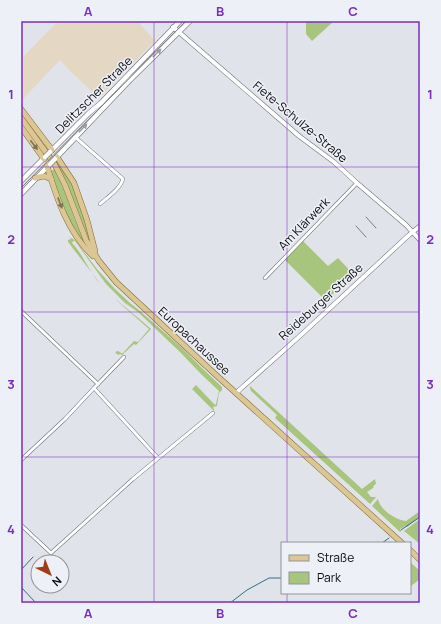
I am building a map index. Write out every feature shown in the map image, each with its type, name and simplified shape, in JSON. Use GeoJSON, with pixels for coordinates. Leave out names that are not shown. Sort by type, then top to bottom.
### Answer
{"type":"FeatureCollection","features":[{"type":"Feature","properties":{"kind":"main road","name":"Delitzscher Straße"},"geometry":{"type":"LineString","coordinates":[[21,181],[101,103],[180,21]]}},
{"type":"Feature","properties":{"kind":"main road","name":"Delitzscher Straße"},"geometry":{"type":"LineString","coordinates":[[21,194],[147,63],[190,21]]}},
{"type":"Feature","properties":{"kind":"main road"},"geometry":{"type":"LineString","coordinates":[[21,109],[74,183],[87,220],[98,261]]}},
{"type":"Feature","properties":{"kind":"main road","name":"Europachaussee"},"geometry":{"type":"LineString","coordinates":[[21,118],[60,175],[82,232],[98,261],[123,290],[401,542]]}},
{"type":"Feature","properties":{"kind":"main road"},"geometry":{"type":"LineString","coordinates":[[21,128],[49,165],[51,179],[62,209],[72,229],[82,244],[98,261]]}},
{"type":"Feature","properties":{"kind":"main road"},"geometry":{"type":"LineString","coordinates":[[35,178],[44,176],[51,179]]}},
{"type":"Feature","properties":{"kind":"main road"},"geometry":{"type":"LineString","coordinates":[[411,551],[420,560]]}},
{"type":"Feature","properties":{"kind":"street","name":"Fiete-Schulze-Straße"},"geometry":{"type":"LineString","coordinates":[[173,27],[302,138],[334,162],[406,225],[420,240]]}},
{"type":"Feature","properties":{"kind":"street","name":"Delitzscher Straße"},"geometry":{"type":"LineString","coordinates":[[75,137],[124,179],[118,188],[100,204]]}},
{"type":"Feature","properties":{"kind":"street","name":"Am Klärwerk"},"geometry":{"type":"LineString","coordinates":[[264,278],[357,183]]}},
{"type":"Feature","properties":{"kind":"street","name":"Reideburger Straße"},"geometry":{"type":"LineString","coordinates":[[236,393],[420,226]]}},
{"type":"Feature","properties":{"kind":"street"},"geometry":{"type":"LineString","coordinates":[[21,311],[98,384]]}},
{"type":"Feature","properties":{"kind":"street"},"geometry":{"type":"LineString","coordinates":[[21,460],[65,419],[124,357]]}},
{"type":"Feature","properties":{"kind":"street"},"geometry":{"type":"LineString","coordinates":[[94,388],[158,458]]}},
{"type":"Feature","properties":{"kind":"street"},"geometry":{"type":"LineString","coordinates":[[21,525],[51,553],[158,458],[213,413]]}},
{"type":"Feature","properties":{"kind":"shaded area"},"geometry":{"type":"Polygon","coordinates":[[[58,21],[137,21],[155,41],[99,98],[60,60],[21,101],[21,59],[58,21]]]}},
{"type":"Feature","properties":{"kind":"green space"},"geometry":{"type":"Polygon","coordinates":[[[306,21],[334,21],[312,41],[306,34],[306,21]]]}},
{"type":"Feature","properties":{"kind":"green space"},"geometry":{"type":"Polygon","coordinates":[[[56,162],[73,184],[85,216],[92,246],[87,238],[68,186],[56,162]]]}},
{"type":"Feature","properties":{"kind":"green space"},"geometry":{"type":"Polygon","coordinates":[[[54,169],[89,250],[76,232],[66,213],[50,172],[54,169]]]}},
{"type":"Feature","properties":{"kind":"green space"},"geometry":{"type":"Polygon","coordinates":[[[69,237],[75,240],[97,269],[115,289],[182,348],[222,387],[222,390],[219,393],[217,406],[213,407],[214,411],[192,389],[196,385],[215,405],[219,391],[138,312],[125,303],[106,284],[75,241],[73,241],[72,243],[79,251],[92,273],[68,242],[68,240],[71,239],[69,237]]]}},
{"type":"Feature","properties":{"kind":"green space"},"geometry":{"type":"Polygon","coordinates":[[[303,241],[328,266],[338,258],[355,276],[347,283],[344,283],[326,301],[284,259],[303,241]]]}},
{"type":"Feature","properties":{"kind":"green space"},"geometry":{"type":"Polygon","coordinates":[[[111,295],[151,329],[136,345],[134,344],[122,355],[118,355],[115,352],[118,351],[123,353],[134,341],[138,342],[149,329],[111,295]]]}},
{"type":"Feature","properties":{"kind":"green space"},"geometry":{"type":"Polygon","coordinates":[[[250,386],[362,489],[375,479],[376,484],[367,492],[371,497],[376,497],[370,504],[275,418],[277,415],[251,391],[250,386]]]}},
{"type":"Feature","properties":{"kind":"green space"},"geometry":{"type":"Polygon","coordinates":[[[378,499],[385,511],[398,519],[406,521],[420,511],[420,517],[407,527],[405,526],[400,529],[400,532],[372,506],[378,499]]]}},
{"type":"Feature","properties":{"kind":"green space"},"geometry":{"type":"Polygon","coordinates":[[[420,519],[420,544],[404,531],[420,519]]]}},
{"type":"Feature","properties":{"kind":"green space"},"geometry":{"type":"Polygon","coordinates":[[[411,563],[420,571],[420,579],[411,586],[411,563]]]}},
{"type":"Feature","properties":{"kind":"waterway"},"geometry":{"type":"LineString","coordinates":[[401,530],[420,517]]}},
{"type":"Feature","properties":{"kind":"waterway"},"geometry":{"type":"LineString","coordinates":[[383,542],[389,538]]}},
{"type":"Feature","properties":{"kind":"waterway"},"geometry":{"type":"LineString","coordinates":[[21,570],[30,560]]}},
{"type":"Feature","properties":{"kind":"waterway"},"geometry":{"type":"LineString","coordinates":[[230,603],[247,590],[269,578],[281,578]]}},
{"type":"Feature","properties":{"kind":"waterway"},"geometry":{"type":"LineString","coordinates":[[21,587],[36,603]]}},
{"type":"Feature","properties":{"kind":"tram line"},"geometry":{"type":"LineString","coordinates":[[21,188],[186,21]]}},
{"type":"Feature","properties":{"kind":"railway"},"geometry":{"type":"LineString","coordinates":[[366,217],[376,228]]}},
{"type":"Feature","properties":{"kind":"railway"},"geometry":{"type":"LineString","coordinates":[[356,226],[366,237]]}}]}
